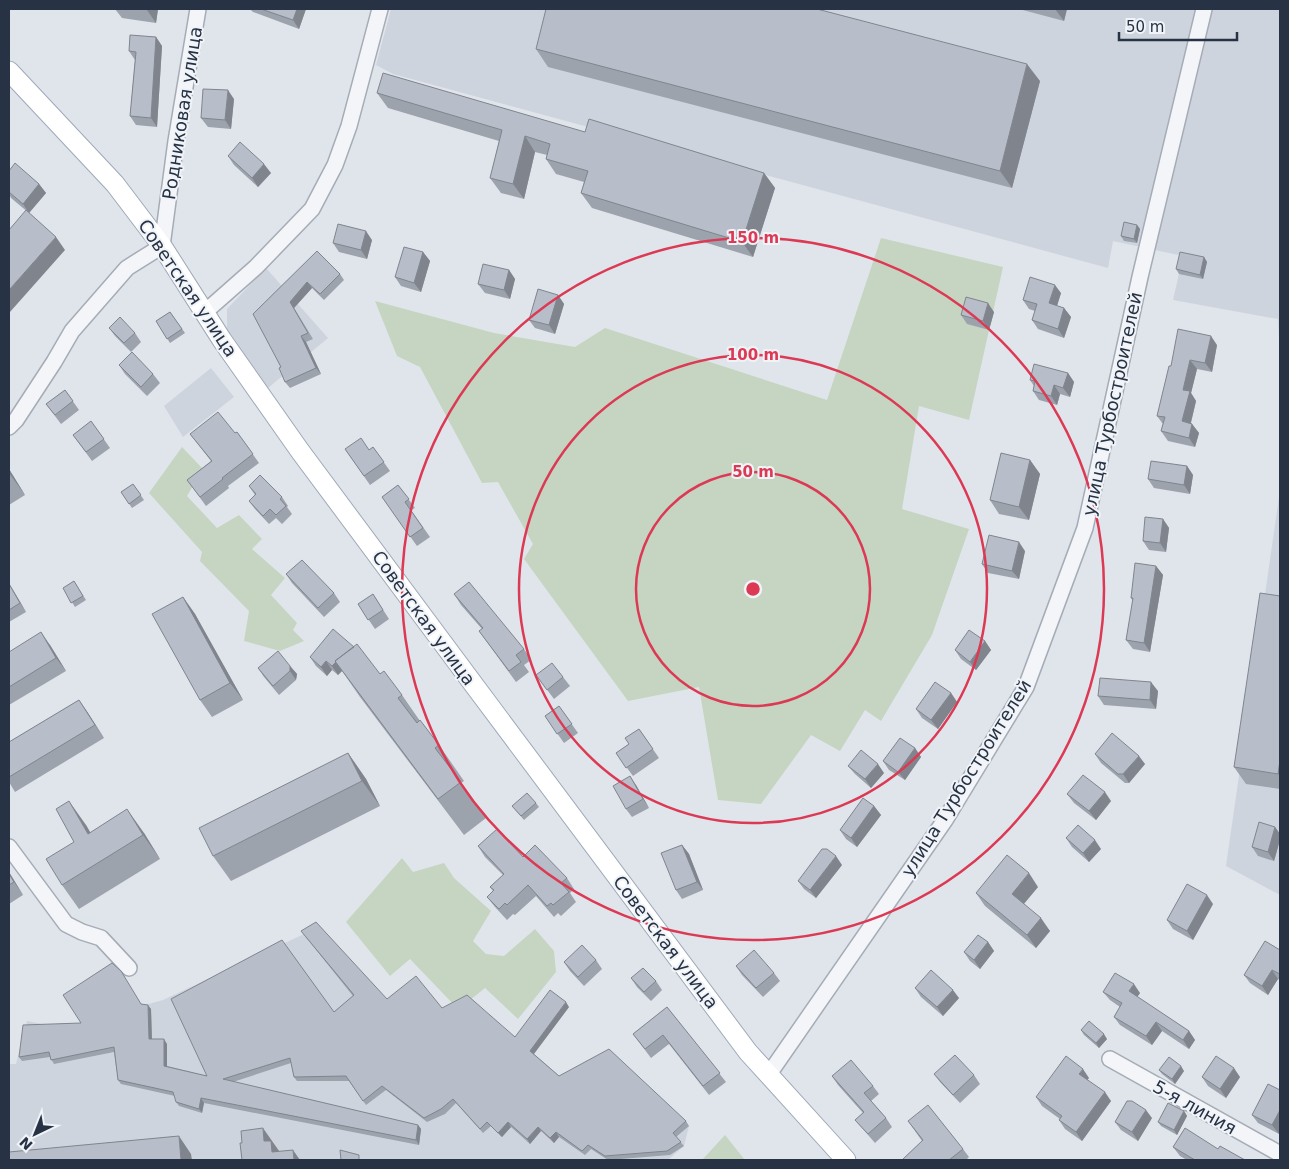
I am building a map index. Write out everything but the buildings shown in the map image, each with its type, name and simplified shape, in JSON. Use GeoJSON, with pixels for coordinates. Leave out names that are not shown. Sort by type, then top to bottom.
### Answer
{"type":"FeatureCollection","features":[{"type":"Feature","properties":{"kind":"main road","name":"Советская улица"},"geometry":{"type":"LineString","coordinates":[[9,71],[116,184],[162,246],[300,451],[748,1052],[846,1160]]}},
{"type":"Feature","properties":{"kind":"street","name":"Родниковая улица"},"geometry":{"type":"LineString","coordinates":[[162,246],[176,141],[198,9]]}},
{"type":"Feature","properties":{"kind":"street"},"geometry":{"type":"LineString","coordinates":[[205,312],[256,267],[312,210],[335,165],[349,126],[380,9]]}},
{"type":"Feature","properties":{"kind":"street","name":"улица Турбостроителей"},"geometry":{"type":"LineString","coordinates":[[769,1074],[944,820],[1026,687],[1085,528],[1204,9]]}},
{"type":"Feature","properties":{"kind":"street"},"geometry":{"type":"LineString","coordinates":[[9,427],[16,420],[72,331],[127,268],[162,246]]}},
{"type":"Feature","properties":{"kind":"street"},"geometry":{"type":"LineString","coordinates":[[9,847],[66,924],[82,932],[102,938],[129,968]]}},
{"type":"Feature","properties":{"kind":"street","name":"5-я линия"},"geometry":{"type":"LineString","coordinates":[[1110,1059],[1280,1154]]}},
{"type":"Feature","properties":{"kind":"shaded area"},"geometry":{"type":"Polygon","coordinates":[[[391,9],[1280,9],[1280,357],[1278,319],[1173,300],[1183,256],[1113,241],[1108,268],[393,74],[376,65],[391,9]]]}},
{"type":"Feature","properties":{"kind":"shaded area"},"geometry":{"type":"Polygon","coordinates":[[[266,268],[328,338],[268,388],[227,329],[227,309],[266,268]]]}},
{"type":"Feature","properties":{"kind":"shaded area"},"geometry":{"type":"Polygon","coordinates":[[[211,368],[234,397],[183,437],[164,406],[211,368]]]}},
{"type":"Feature","properties":{"kind":"shaded area"},"geometry":{"type":"Polygon","coordinates":[[[1280,490],[1280,895],[1226,866],[1280,490]]]}},
{"type":"Feature","properties":{"kind":"shaded area"},"geometry":{"type":"Polygon","coordinates":[[[319,927],[390,1004],[446,1012],[562,1081],[612,1053],[689,1126],[684,1146],[668,1160],[9,1160],[9,1064],[16,1064],[27,1021],[62,1028],[163,1000],[319,927]]]}},
{"type":"Feature","properties":{"kind":"green space"},"geometry":{"type":"Polygon","coordinates":[[[881,238],[1003,267],[969,420],[919,406],[902,509],[969,529],[932,635],[881,721],[865,710],[840,751],[811,735],[761,804],[718,800],[699,687],[628,701],[524,559],[533,544],[498,482],[482,483],[420,367],[397,356],[375,301],[494,333],[575,347],[605,328],[827,400],[881,238]]]}},
{"type":"Feature","properties":{"kind":"green space"},"geometry":{"type":"Polygon","coordinates":[[[182,447],[203,469],[187,496],[217,528],[239,515],[262,539],[252,549],[285,578],[271,595],[297,623],[293,630],[304,641],[280,651],[244,641],[249,611],[200,561],[202,552],[149,493],[182,447]]]}},
{"type":"Feature","properties":{"kind":"green space"},"geometry":{"type":"Polygon","coordinates":[[[402,858],[413,872],[444,863],[454,878],[491,911],[473,941],[486,954],[504,956],[535,929],[554,951],[556,972],[518,1019],[485,988],[470,1000],[456,1007],[410,959],[390,976],[346,922],[402,858]]]}},
{"type":"Feature","properties":{"kind":"green space"},"geometry":{"type":"Polygon","coordinates":[[[725,1135],[745,1160],[702,1160],[725,1135]]]}}]}
